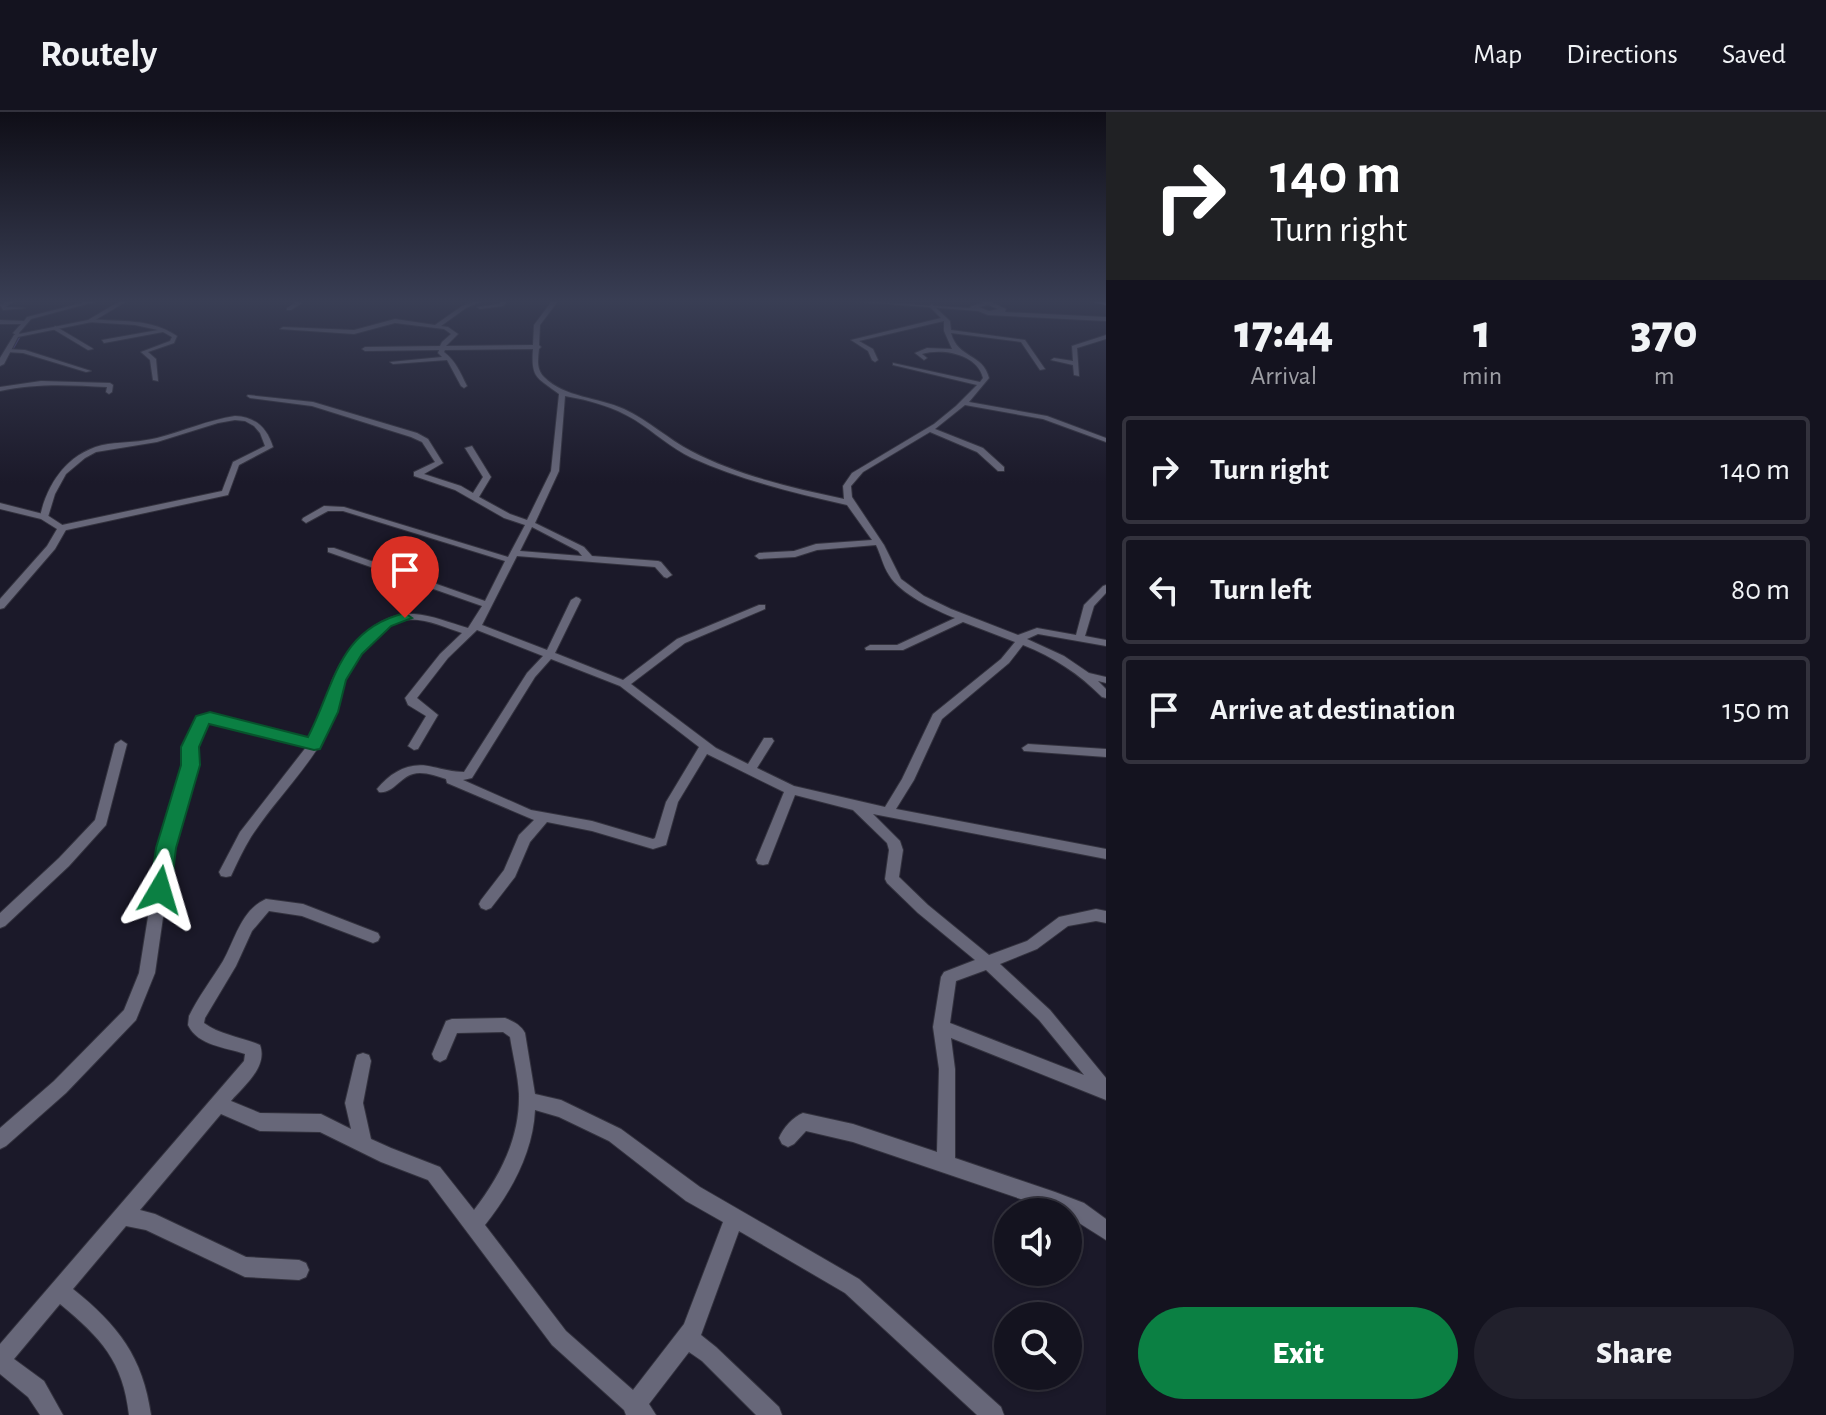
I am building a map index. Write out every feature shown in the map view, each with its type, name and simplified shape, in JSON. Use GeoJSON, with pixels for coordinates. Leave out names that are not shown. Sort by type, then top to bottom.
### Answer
{"type":"FeatureCollection","features":[{"type":"Feature","properties":{"kind":"street"},"geometry":{"type":"LineString","coordinates":[[58,362],[88,371]]}},
{"type":"Feature","properties":{"kind":"street"},"geometry":{"type":"LineString","coordinates":[[153,362],[156,380]]}},
{"type":"Feature","properties":{"kind":"street"},"geometry":{"type":"LineString","coordinates":[[452,362],[464,386]]}},
{"type":"Feature","properties":{"kind":"street"},"geometry":{"type":"LineString","coordinates":[[537,362],[536,372],[562,393],[590,399],[633,416],[677,446],[709,462],[782,488],[850,503]]}},
{"type":"Feature","properties":{"kind":"street"},"geometry":{"type":"LineString","coordinates":[[917,369],[923,362]]}},
{"type":"Feature","properties":{"kind":"street"},"geometry":{"type":"LineString","coordinates":[[973,362],[985,369],[987,375],[982,384],[963,403],[928,429],[851,478],[846,493],[850,503],[878,542],[897,580],[963,618],[1020,640],[1086,675],[1106,680]]}},
{"type":"Feature","properties":{"kind":"street"},"geometry":{"type":"LineString","coordinates":[[1037,362],[1042,369]]}},
{"type":"Feature","properties":{"kind":"street"},"geometry":{"type":"LineString","coordinates":[[1065,362],[1073,363],[1077,375]]}},
{"type":"Feature","properties":{"kind":"street"},"geometry":{"type":"LineString","coordinates":[[895,364],[982,384]]}},
{"type":"Feature","properties":{"kind":"street"},"geometry":{"type":"LineString","coordinates":[[0,389],[19,384],[65,383],[110,385],[109,392]]}},
{"type":"Feature","properties":{"kind":"street"},"geometry":{"type":"LineString","coordinates":[[414,746],[432,715],[412,702],[411,698],[444,656],[472,629],[504,576],[511,556],[555,471],[562,393]]}},
{"type":"Feature","properties":{"kind":"street"},"geometry":{"type":"LineString","coordinates":[[250,396],[313,404],[419,437],[428,444],[439,463],[417,474],[475,497],[507,516],[530,523],[581,549],[590,560]]}},
{"type":"Feature","properties":{"kind":"street"},"geometry":{"type":"LineString","coordinates":[[963,403],[1045,417],[1106,440]]}},
{"type":"Feature","properties":{"kind":"street"},"geometry":{"type":"LineString","coordinates":[[0,506],[44,517],[62,528],[227,492],[229,477],[236,464],[269,447],[266,435],[251,421],[231,418],[140,445],[98,449],[74,463],[55,481],[44,517]]}},
{"type":"Feature","properties":{"kind":"street"},"geometry":{"type":"LineString","coordinates":[[928,429],[980,450],[1001,469]]}},
{"type":"Feature","properties":{"kind":"street"},"geometry":{"type":"LineString","coordinates":[[469,448],[487,477],[475,497]]}},
{"type":"Feature","properties":{"kind":"street"},"geometry":{"type":"LineString","coordinates":[[306,520],[327,508],[348,510],[511,556],[661,564],[667,575]]}},
{"type":"Feature","properties":{"kind":"street"},"geometry":{"type":"LineString","coordinates":[[0,606],[51,547],[62,528]]}},
{"type":"Feature","properties":{"kind":"street"},"geometry":{"type":"LineString","coordinates":[[759,556],[878,542]]}},
{"type":"Feature","properties":{"kind":"street"},"geometry":{"type":"LineString","coordinates":[[331,550],[485,604]]}},
{"type":"Feature","properties":{"kind":"street"},"geometry":{"type":"LineString","coordinates":[[1080,638],[1089,605],[1106,588]]}},
{"type":"Feature","properties":{"kind":"street"},"geometry":{"type":"LineString","coordinates":[[383,789],[408,771],[424,769],[462,778],[468,775],[531,675],[550,654],[576,600]]}},
{"type":"Feature","properties":{"kind":"street"},"geometry":{"type":"LineString","coordinates":[[624,684],[681,641],[762,607]]}},
{"type":"Feature","properties":{"kind":"street"},"geometry":{"type":"LineString","coordinates":[[226,872],[248,833],[314,744],[330,712],[338,680],[355,651],[386,623],[398,618],[472,629],[550,654],[624,684],[689,730],[706,746],[791,790],[857,806],[1106,854]]}},
{"type":"Feature","properties":{"kind":"street"},"geometry":{"type":"LineString","coordinates":[[870,648],[899,648],[963,618]]}},
{"type":"Feature","properties":{"kind":"street"},"geometry":{"type":"LineString","coordinates":[[888,812],[908,780],[937,717],[992,672],[1020,640],[1037,631],[1106,643]]}},
{"type":"Feature","properties":{"kind":"street"},"geometry":{"type":"LineString","coordinates":[[1086,675],[1106,695]]}},
{"type":"Feature","properties":{"kind":"street"},"geometry":{"type":"LineString","coordinates":[[0,1140],[60,1087],[130,1015],[147,973],[166,848],[191,765],[190,747],[201,722],[210,718],[314,744]]}},
{"type":"Feature","properties":{"kind":"street"},"geometry":{"type":"LineString","coordinates":[[751,769],[768,741]]}},
{"type":"Feature","properties":{"kind":"street"},"geometry":{"type":"LineString","coordinates":[[0,922],[101,822],[121,744]]}},
{"type":"Feature","properties":{"kind":"street"},"geometry":{"type":"LineString","coordinates":[[424,769],[529,814],[658,843],[672,802],[706,746]]}},
{"type":"Feature","properties":{"kind":"street"},"geometry":{"type":"LineString","coordinates":[[1028,748],[1106,753]]}},
{"type":"Feature","properties":{"kind":"street"},"geometry":{"type":"LineString","coordinates":[[763,860],[791,790]]}},
{"type":"Feature","properties":{"kind":"street"},"geometry":{"type":"LineString","coordinates":[[857,806],[893,841],[896,850],[892,879],[1057,1027],[1106,1091]]}},
{"type":"Feature","properties":{"kind":"street"},"geometry":{"type":"LineString","coordinates":[[486,904],[510,873],[524,839],[544,817]]}},
{"type":"Feature","properties":{"kind":"street"},"geometry":{"type":"LineString","coordinates":[[52,1415],[36,1389],[0,1361],[252,1064],[255,1052],[243,1044],[200,1031],[197,1016],[225,971],[252,917],[266,905],[290,907],[373,937]]}},
{"type":"Feature","properties":{"kind":"street"},"geometry":{"type":"LineString","coordinates":[[946,1166],[947,1069],[941,1027],[949,977],[1032,945],[1064,921],[1096,915],[1106,917]]}},
{"type":"Feature","properties":{"kind":"street"},"geometry":{"type":"LineString","coordinates":[[440,1054],[452,1026],[512,1027],[517,1033],[528,1100],[524,1129],[504,1183],[474,1225]]}},
{"type":"Feature","properties":{"kind":"street"},"geometry":{"type":"LineString","coordinates":[[941,1027],[1106,1091]]}},
{"type":"Feature","properties":{"kind":"street"},"geometry":{"type":"LineString","coordinates":[[363,1061],[354,1103],[363,1142]]}},
{"type":"Feature","properties":{"kind":"street"},"geometry":{"type":"LineString","coordinates":[[528,1100],[561,1109],[615,1135],[693,1194],[852,1286],[993,1415]]}},
{"type":"Feature","properties":{"kind":"street"},"geometry":{"type":"LineString","coordinates":[[220,1105],[260,1122],[321,1123],[387,1156],[434,1173],[559,1338],[639,1411],[688,1338],[734,1218]]}},
{"type":"Feature","properties":{"kind":"street"},"geometry":{"type":"LineString","coordinates":[[788,1138],[801,1123],[807,1122],[853,1133],[1077,1210],[1106,1231]]}},
{"type":"Feature","properties":{"kind":"street"},"geometry":{"type":"LineString","coordinates":[[123,1216],[148,1221],[245,1267],[299,1270]]}},
{"type":"Feature","properties":{"kind":"street"},"geometry":{"type":"LineString","coordinates":[[61,1292],[91,1316],[125,1356],[137,1383],[140,1415]]}},
{"type":"Feature","properties":{"kind":"street"},"geometry":{"type":"LineString","coordinates":[[688,1338],[709,1354],[771,1415]]}},
{"type":"Feature","properties":{"kind":"route"},"geometry":{"type":"LineString","coordinates":[[160,890],[166,848],[191,765],[190,747],[202,720],[210,718],[314,744],[330,712],[338,680],[355,651],[386,623],[405,618]]}}]}
